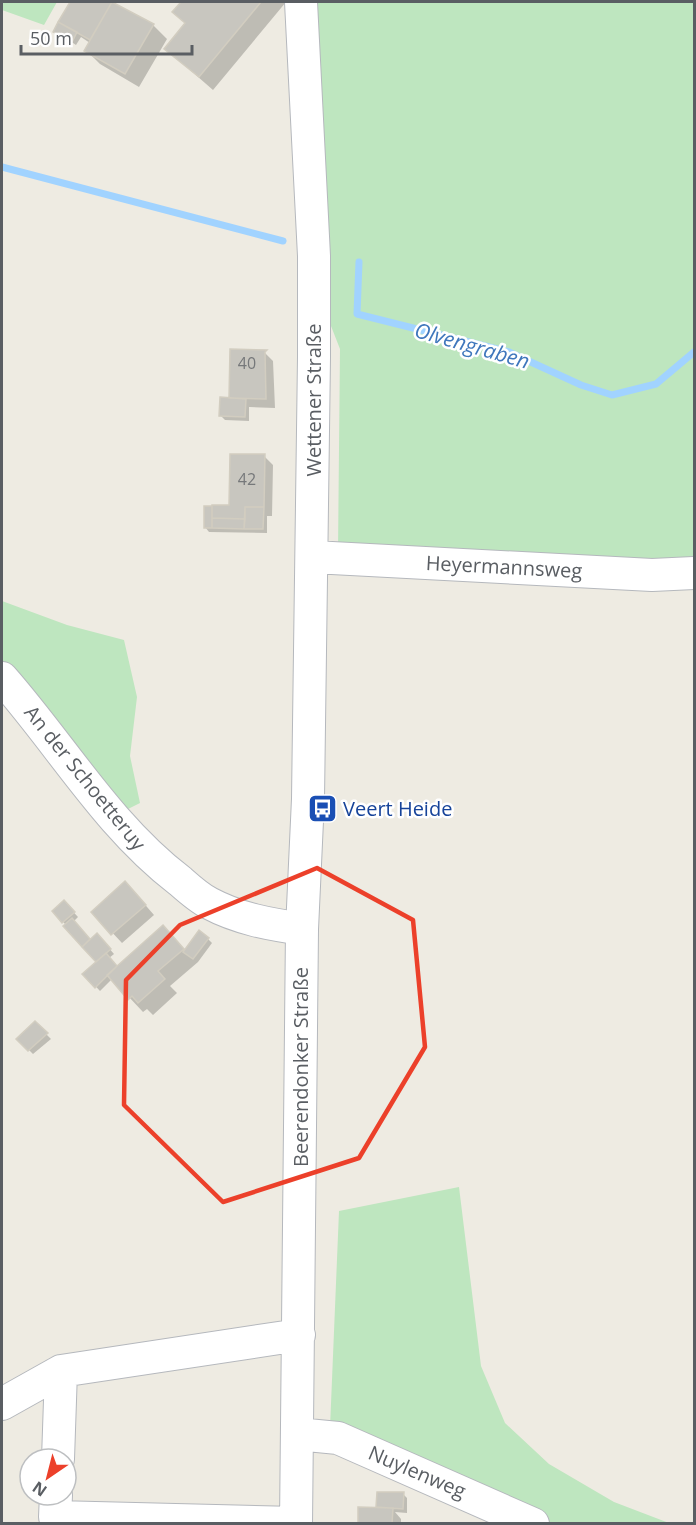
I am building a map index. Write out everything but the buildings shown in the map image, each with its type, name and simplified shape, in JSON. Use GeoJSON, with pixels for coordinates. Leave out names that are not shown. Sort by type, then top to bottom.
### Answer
{"type":"FeatureCollection","features":[{"type":"Feature","properties":{"kind":"street","name":"Wettener Straße"},"geometry":{"type":"LineString","coordinates":[[302,2],[314,256],[313,557],[308,799]]}},
{"type":"Feature","properties":{"kind":"street","name":"Heyermannsweg"},"geometry":{"type":"LineString","coordinates":[[313,557],[652,575],[694,573]]}},
{"type":"Feature","properties":{"kind":"street","name":"An der Schoetteruy"},"geometry":{"type":"LineString","coordinates":[[2,678],[26,705],[93,795],[151,859],[207,903],[249,920],[302,929]]}},
{"type":"Feature","properties":{"kind":"street","name":"Beerendonker Straße"},"geometry":{"type":"LineString","coordinates":[[296,1523],[302,929],[308,799]]}},
{"type":"Feature","properties":{"kind":"street"},"geometry":{"type":"LineString","coordinates":[[2,1404],[61,1371],[299,1335]]}},
{"type":"Feature","properties":{"kind":"street"},"geometry":{"type":"LineString","coordinates":[[58,1447],[61,1371]]}},
{"type":"Feature","properties":{"kind":"street","name":"Nuylenweg"},"geometry":{"type":"LineString","coordinates":[[297,1434],[338,1438],[533,1524]]}},
{"type":"Feature","properties":{"kind":"street"},"geometry":{"type":"LineString","coordinates":[[56,1507],[56,1518],[296,1523]]}},
{"type":"Feature","properties":{"kind":"highlighted area"},"geometry":{"type":"Polygon","coordinates":[[[317,868],[413,920],[425,1047],[359,1158],[223,1202],[124,1105],[126,980],[180,925],[317,868]]]}},
{"type":"Feature","properties":{"kind":"green space"},"geometry":{"type":"Polygon","coordinates":[[[2,2],[57,2],[44,25],[2,10],[2,2]]]}},
{"type":"Feature","properties":{"kind":"green space"},"geometry":{"type":"Polygon","coordinates":[[[292,2],[694,2],[694,564],[338,551],[340,349],[304,257],[292,2]]]}},
{"type":"Feature","properties":{"kind":"green space"},"geometry":{"type":"Polygon","coordinates":[[[2,601],[67,625],[124,640],[137,697],[130,756],[140,803],[122,812],[2,662],[2,601]]]}},
{"type":"Feature","properties":{"kind":"green space"},"geometry":{"type":"Polygon","coordinates":[[[459,1187],[481,1366],[505,1423],[549,1464],[614,1502],[669,1523],[549,1523],[330,1428],[339,1211],[459,1187]]]}},
{"type":"Feature","properties":{"kind":"waterway","name":"Olvengraben"},"geometry":{"type":"LineString","coordinates":[[2,167],[283,241]]}},
{"type":"Feature","properties":{"kind":"waterway","name":"Olvengraben"},"geometry":{"type":"LineString","coordinates":[[359,262],[357,314],[509,352],[581,385],[612,395],[656,384],[694,352]]}},
{"type":"Feature","properties":{"kind":"place","name":"Veert Heide"},"geometry":{"type":"Point","coordinates":[322,809]}}]}
